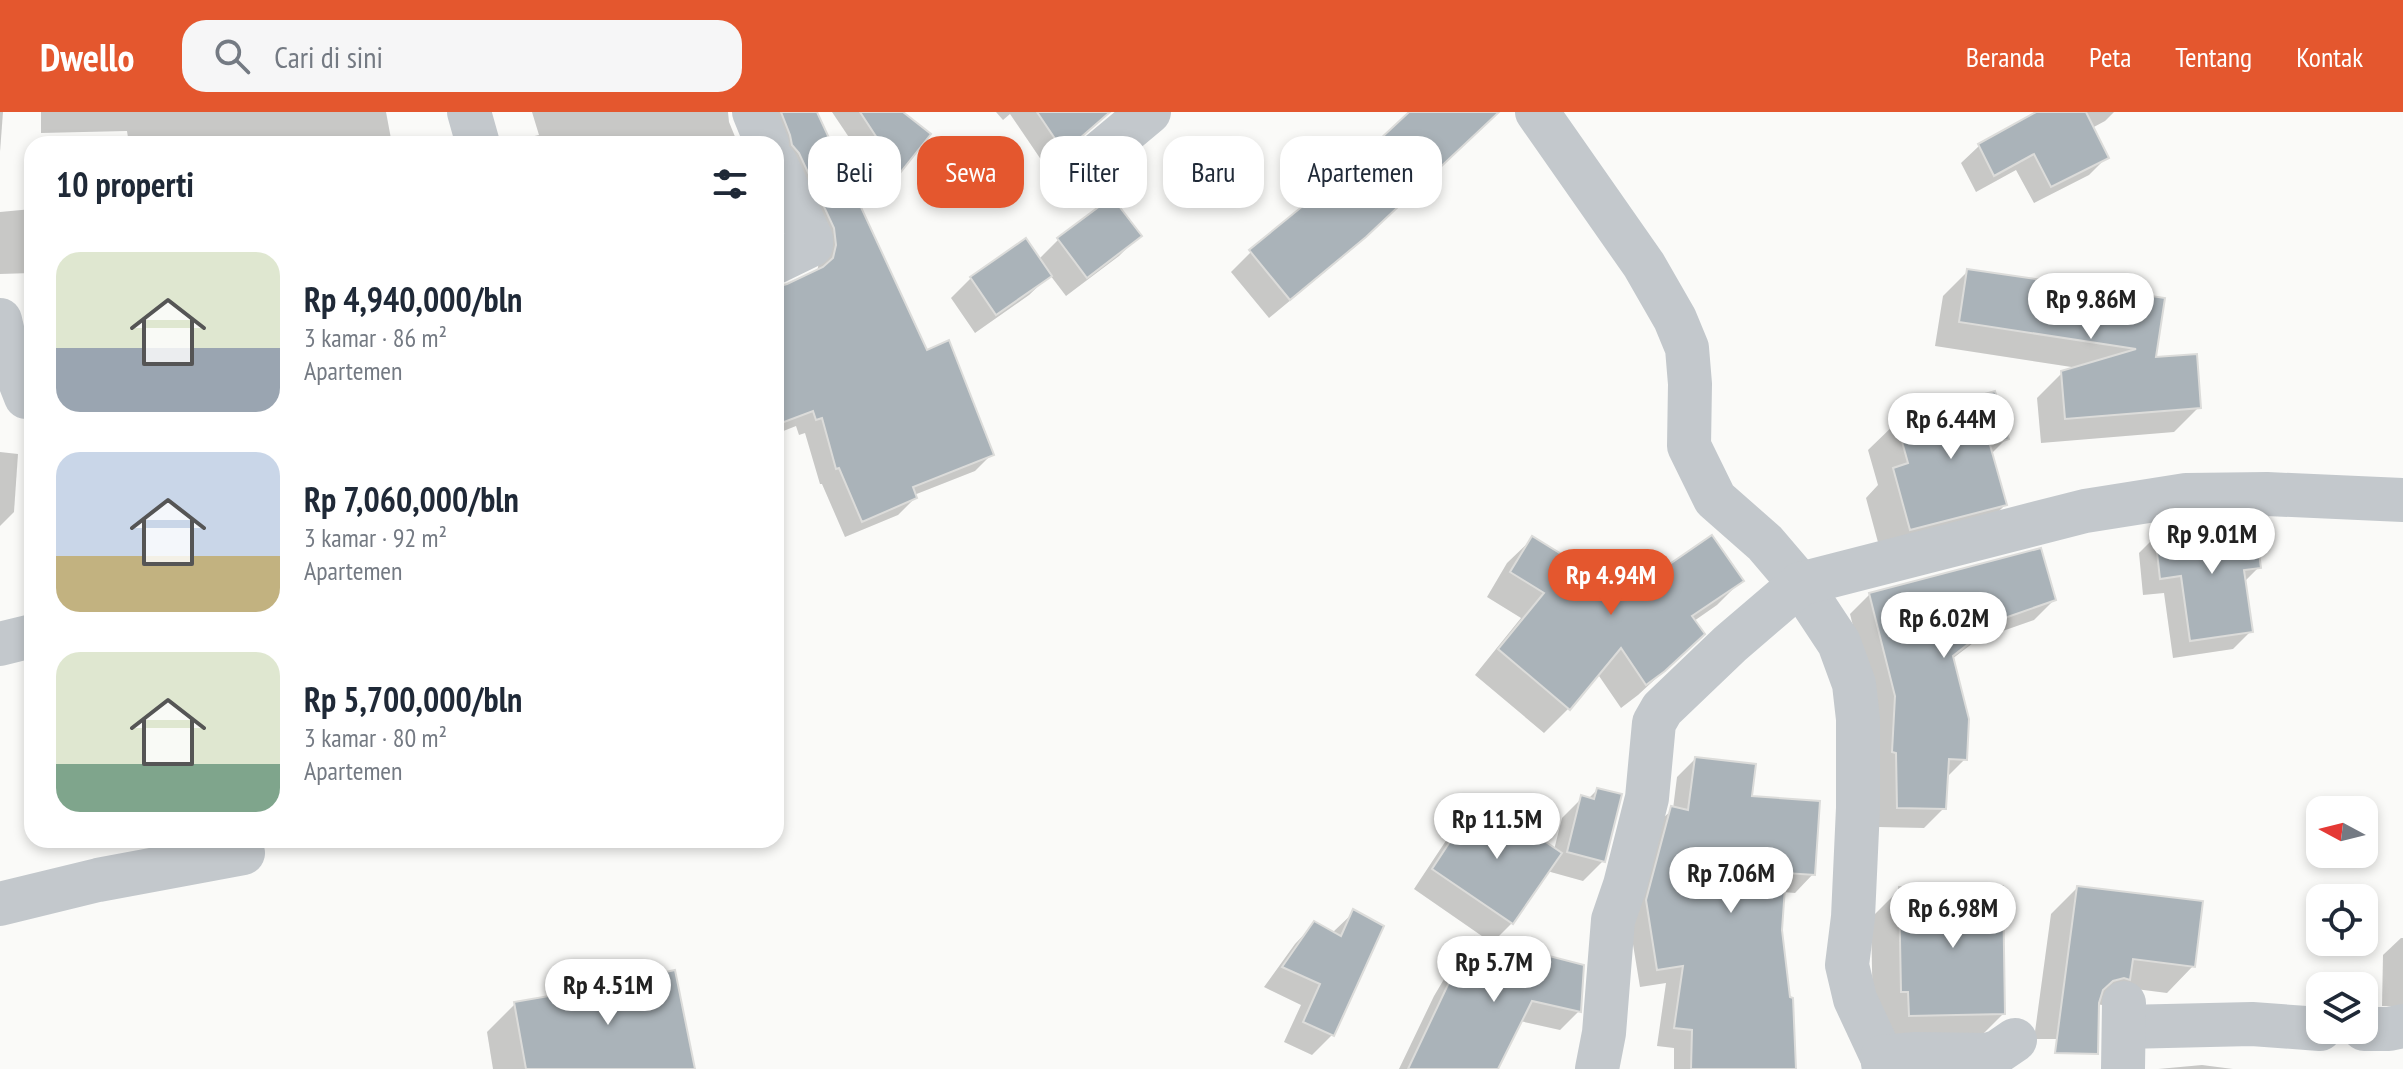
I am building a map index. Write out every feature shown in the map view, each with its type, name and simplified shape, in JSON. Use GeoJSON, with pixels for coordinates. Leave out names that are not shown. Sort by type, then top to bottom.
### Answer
{"type":"FeatureCollection","features":[{"type":"Feature","properties":{"kind":"street"},"geometry":{"type":"LineString","coordinates":[[469,112],[476,136]]}},
{"type":"Feature","properties":{"kind":"street"},"geometry":{"type":"LineString","coordinates":[[754,112],[764,136]]}},
{"type":"Feature","properties":{"kind":"street"},"geometry":{"type":"LineString","coordinates":[[1120,136],[1149,112]]}},
{"type":"Feature","properties":{"kind":"street"},"geometry":{"type":"LineString","coordinates":[[1537,112],[1644,265],[1675,319],[1687,348],[1689,446],[1715,499],[1765,543],[1800,584],[1839,643],[1854,684],[1858,719],[1858,808],[1853,917],[1847,965],[1855,999],[1883,1063],[1916,1054],[1987,1055],[2015,1040]]}},
{"type":"Feature","properties":{"kind":"street"},"geometry":{"type":"LineString","coordinates":[[784,181],[811,239],[811,245],[784,258]]}},
{"type":"Feature","properties":{"kind":"street"},"geometry":{"type":"LineString","coordinates":[[0,320],[6,346],[24,392]]}},
{"type":"Feature","properties":{"kind":"street"},"geometry":{"type":"LineString","coordinates":[[1597,1069],[1604,1033],[1613,920],[1647,798],[1654,723],[1662,709],[1772,606],[1800,584],[2085,511],[2186,495],[2267,494],[2403,500]]}},
{"type":"Feature","properties":{"kind":"street"},"geometry":{"type":"LineString","coordinates":[[0,644],[24,638]]}},
{"type":"Feature","properties":{"kind":"street"},"geometry":{"type":"LineString","coordinates":[[0,904],[98,880],[243,853]]}},
{"type":"Feature","properties":{"kind":"street"},"geometry":{"type":"LineString","coordinates":[[2124,1033],[2252,1024],[2306,1028]]}},
{"type":"Feature","properties":{"kind":"street"},"geometry":{"type":"LineString","coordinates":[[2378,1029],[2403,1026]]}},
{"type":"Feature","properties":{"kind":"building"},"geometry":{"type":"Polygon","coordinates":[[[781,112],[817,112],[828,136],[808,136],[808,172],[792,145],[781,112]]]}},
{"type":"Feature","properties":{"kind":"building"},"geometry":{"type":"Polygon","coordinates":[[[860,112],[903,112],[931,134],[917,136],[917,152],[901,172],[901,136],[876,136],[860,112]]]}},
{"type":"Feature","properties":{"kind":"building"},"geometry":{"type":"Polygon","coordinates":[[[1037,112],[1110,112],[1082,136],[1053,136],[1037,112]]]}},
{"type":"Feature","properties":{"kind":"building"},"geometry":{"type":"Polygon","coordinates":[[[1409,112],[1499,112],[1442,166],[1442,136],[1383,136],[1409,112]]]}},
{"type":"Feature","properties":{"kind":"building"},"geometry":{"type":"Polygon","coordinates":[[[2036,112],[2086,112],[2109,158],[2051,187],[2034,154],[1994,176],[1978,144],[2036,112]]]}},
{"type":"Feature","properties":{"kind":"building"},"geometry":{"type":"Polygon","coordinates":[[[825,208],[861,208],[927,350],[949,340],[994,455],[913,487],[917,498],[862,522],[839,468],[836,469],[822,418],[816,420],[813,411],[784,422],[784,285],[823,267],[833,258],[836,245],[834,228],[825,208]]]}},
{"type":"Feature","properties":{"kind":"building"},"geometry":{"type":"Polygon","coordinates":[[[1097,208],[1120,208],[1142,236],[1087,278],[1057,238],[1097,208]]]}},
{"type":"Feature","properties":{"kind":"building"},"geometry":{"type":"Polygon","coordinates":[[[1300,208],[1397,208],[1290,300],[1249,250],[1300,208]]]}},
{"type":"Feature","properties":{"kind":"building"},"geometry":{"type":"Polygon","coordinates":[[[1026,238],[1052,276],[996,315],[970,277],[1026,238]]]}},
{"type":"Feature","properties":{"kind":"building"},"geometry":{"type":"Polygon","coordinates":[[[1967,269],[2165,298],[2156,357],[2197,354],[2201,408],[2065,419],[2061,371],[2136,349],[1959,322],[1967,269]]]}},
{"type":"Feature","properties":{"kind":"building"},"geometry":{"type":"Polygon","coordinates":[[[1995,391],[2009,439],[1990,445],[2007,505],[1910,530],[1893,468],[1908,463],[1896,420],[1995,391]]]}},
{"type":"Feature","properties":{"kind":"building"},"geometry":{"type":"Polygon","coordinates":[[[2255,523],[2261,568],[2244,570],[2253,632],[2190,641],[2181,576],[2160,579],[2155,534],[2255,523]]]}},
{"type":"Feature","properties":{"kind":"building"},"geometry":{"type":"Polygon","coordinates":[[[1712,535],[1744,581],[1692,616],[1705,634],[1646,685],[1621,648],[1570,710],[1498,649],[1544,593],[1510,572],[1532,536],[1626,594],[1712,535]]]}},
{"type":"Feature","properties":{"kind":"building"},"geometry":{"type":"Polygon","coordinates":[[[2041,548],[2056,600],[1999,620],[1953,656],[1969,719],[1967,760],[1949,759],[1946,809],[1897,808],[1896,753],[1892,752],[1895,696],[1869,593],[2041,548]]]}},
{"type":"Feature","properties":{"kind":"building"},"geometry":{"type":"Polygon","coordinates":[[[1695,757],[1756,764],[1752,796],[1820,801],[1815,875],[1786,873],[1782,930],[1790,997],[1793,998],[1796,1069],[1691,1069],[1692,1030],[1674,1028],[1683,966],[1657,970],[1646,900],[1671,806],[1688,810],[1695,757]]]}},
{"type":"Feature","properties":{"kind":"building"},"geometry":{"type":"Polygon","coordinates":[[[1597,788],[1622,794],[1605,862],[1567,852],[1581,795],[1594,799],[1597,788]]]}},
{"type":"Feature","properties":{"kind":"building"},"geometry":{"type":"Polygon","coordinates":[[[1476,802],[1496,815],[1499,810],[1562,853],[1513,924],[1432,869],[1476,802]]]}},
{"type":"Feature","properties":{"kind":"building"},"geometry":{"type":"Polygon","coordinates":[[[2003,886],[2005,1014],[1909,1016],[1908,992],[1901,992],[1899,887],[2003,886]]]}},
{"type":"Feature","properties":{"kind":"building"},"geometry":{"type":"Polygon","coordinates":[[[2077,886],[2203,901],[2195,967],[2133,959],[2130,980],[2113,981],[2103,990],[2099,1003],[2098,1054],[2055,1053],[2077,886]]]}},
{"type":"Feature","properties":{"kind":"building"},"geometry":{"type":"Polygon","coordinates":[[[1353,909],[1384,926],[1334,1036],[1303,1022],[1320,984],[1282,967],[1314,921],[1341,936],[1353,909]]]}},
{"type":"Feature","properties":{"kind":"building"},"geometry":{"type":"Polygon","coordinates":[[[1475,937],[1584,965],[1581,1012],[1532,1001],[1498,1069],[1408,1069],[1453,974],[1475,937]]]}},
{"type":"Feature","properties":{"kind":"building"},"geometry":{"type":"Polygon","coordinates":[[[675,970],[695,1069],[526,1069],[514,1002],[613,985],[675,970]]]}}]}
